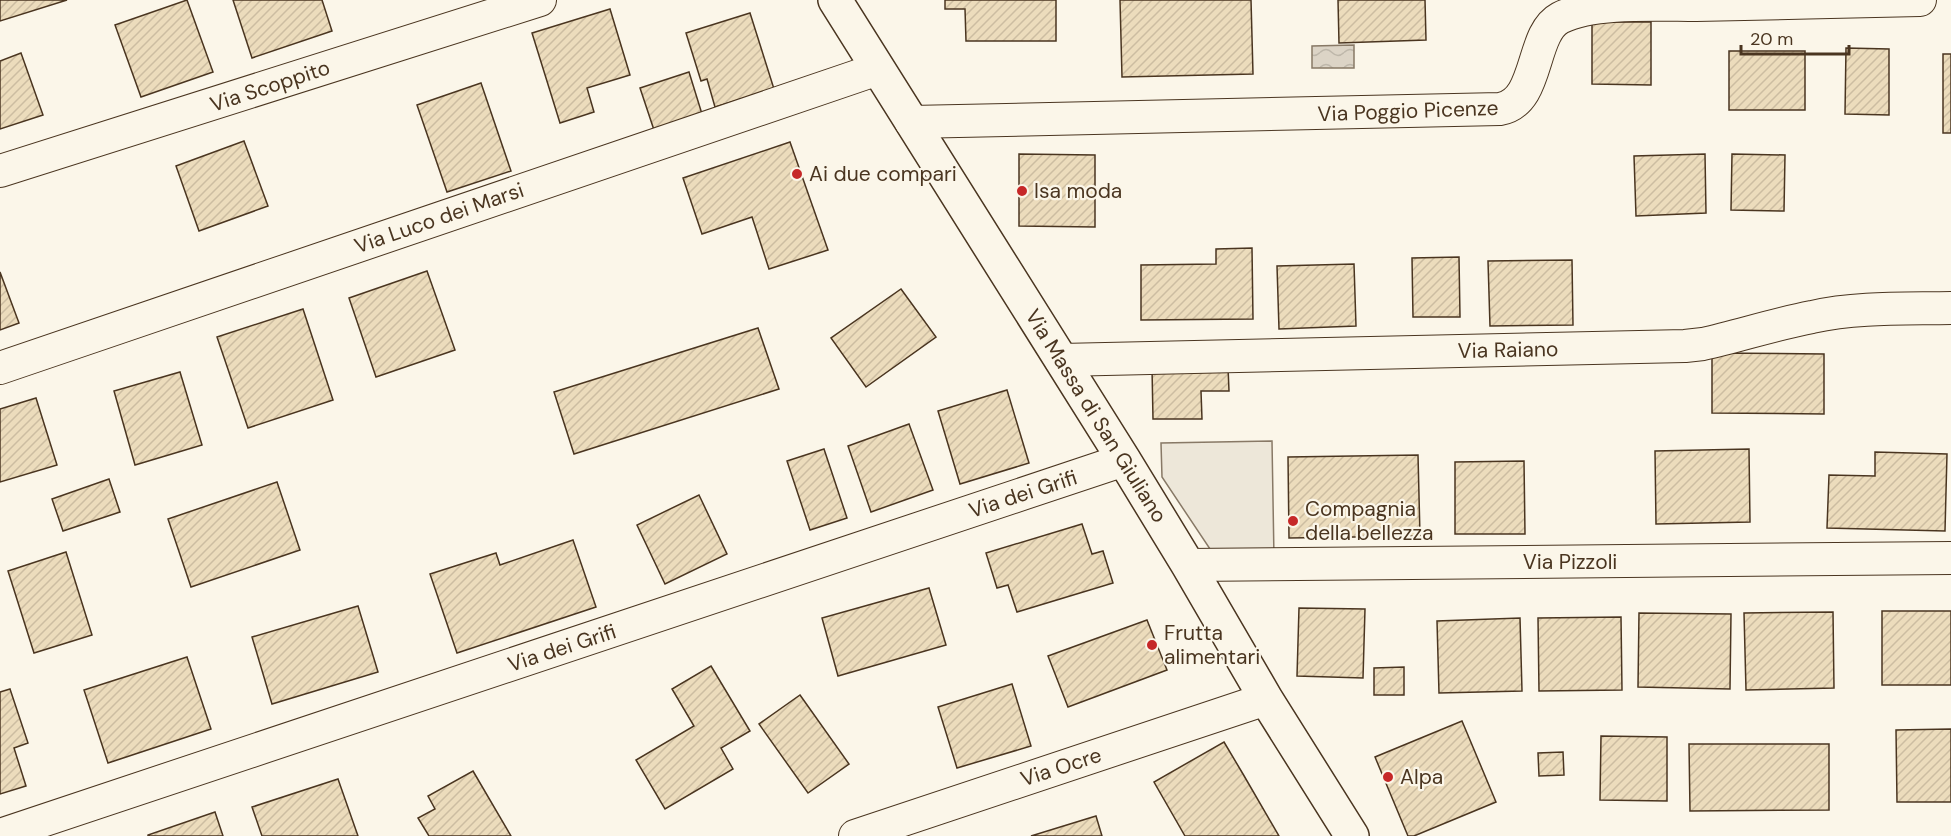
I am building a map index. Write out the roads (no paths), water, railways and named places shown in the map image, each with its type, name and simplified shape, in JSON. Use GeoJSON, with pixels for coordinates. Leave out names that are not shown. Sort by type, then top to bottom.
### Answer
{"type":"FeatureCollection","features":[{"type":"Feature","properties":{"kind":"street","name":"Via Scoppito"},"geometry":{"type":"LineString","coordinates":[[0,171],[540,0]]}},
{"type":"Feature","properties":{"kind":"street","name":"Via Massa di San Giuliano"},"geometry":{"type":"LineString","coordinates":[[835,0],[1124,460],[1266,699],[1352,836]]}},
{"type":"Feature","properties":{"kind":"street","name":"Via Poggio Picenze"},"geometry":{"type":"LineString","coordinates":[[911,122],[1510,108],[1522,97],[1548,29],[1560,18],[1572,14],[1623,6],[1920,0]]}},
{"type":"Feature","properties":{"kind":"street","name":"Via Luco dei Marsi"},"geometry":{"type":"LineString","coordinates":[[0,368],[878,69]]}},
{"type":"Feature","properties":{"kind":"street","name":"Via Raiano"},"geometry":{"type":"LineString","coordinates":[[1061,360],[1685,346],[1703,344],[1840,312],[1951,308]]}},
{"type":"Feature","properties":{"kind":"street","name":"Via dei Grifi"},"geometry":{"type":"LineString","coordinates":[[0,836],[1124,460]]}},
{"type":"Feature","properties":{"kind":"street","name":"Via Pizzoli"},"geometry":{"type":"LineString","coordinates":[[1188,565],[1951,558]]}},
{"type":"Feature","properties":{"kind":"street","name":"Via Ocre"},"geometry":{"type":"LineString","coordinates":[[855,836],[1266,699]]}},
{"type":"Feature","properties":{"kind":"water"},"geometry":{"type":"Polygon","coordinates":[[[1354,45],[1354,68],[1312,68],[1312,46],[1354,45]]]}},
{"type":"Feature","properties":{"kind":"place","name":"Ai due compari"},"geometry":{"type":"Point","coordinates":[797,174]}},
{"type":"Feature","properties":{"kind":"place","name":"Isa moda"},"geometry":{"type":"Point","coordinates":[1022,191]}},
{"type":"Feature","properties":{"kind":"place","name":"Compagnia della bellezza"},"geometry":{"type":"Point","coordinates":[1293,521]}},
{"type":"Feature","properties":{"kind":"place","name":"Frutta alimentari"},"geometry":{"type":"Point","coordinates":[1152,645]}},
{"type":"Feature","properties":{"kind":"place","name":"Alpa"},"geometry":{"type":"Point","coordinates":[1388,777]}}]}
